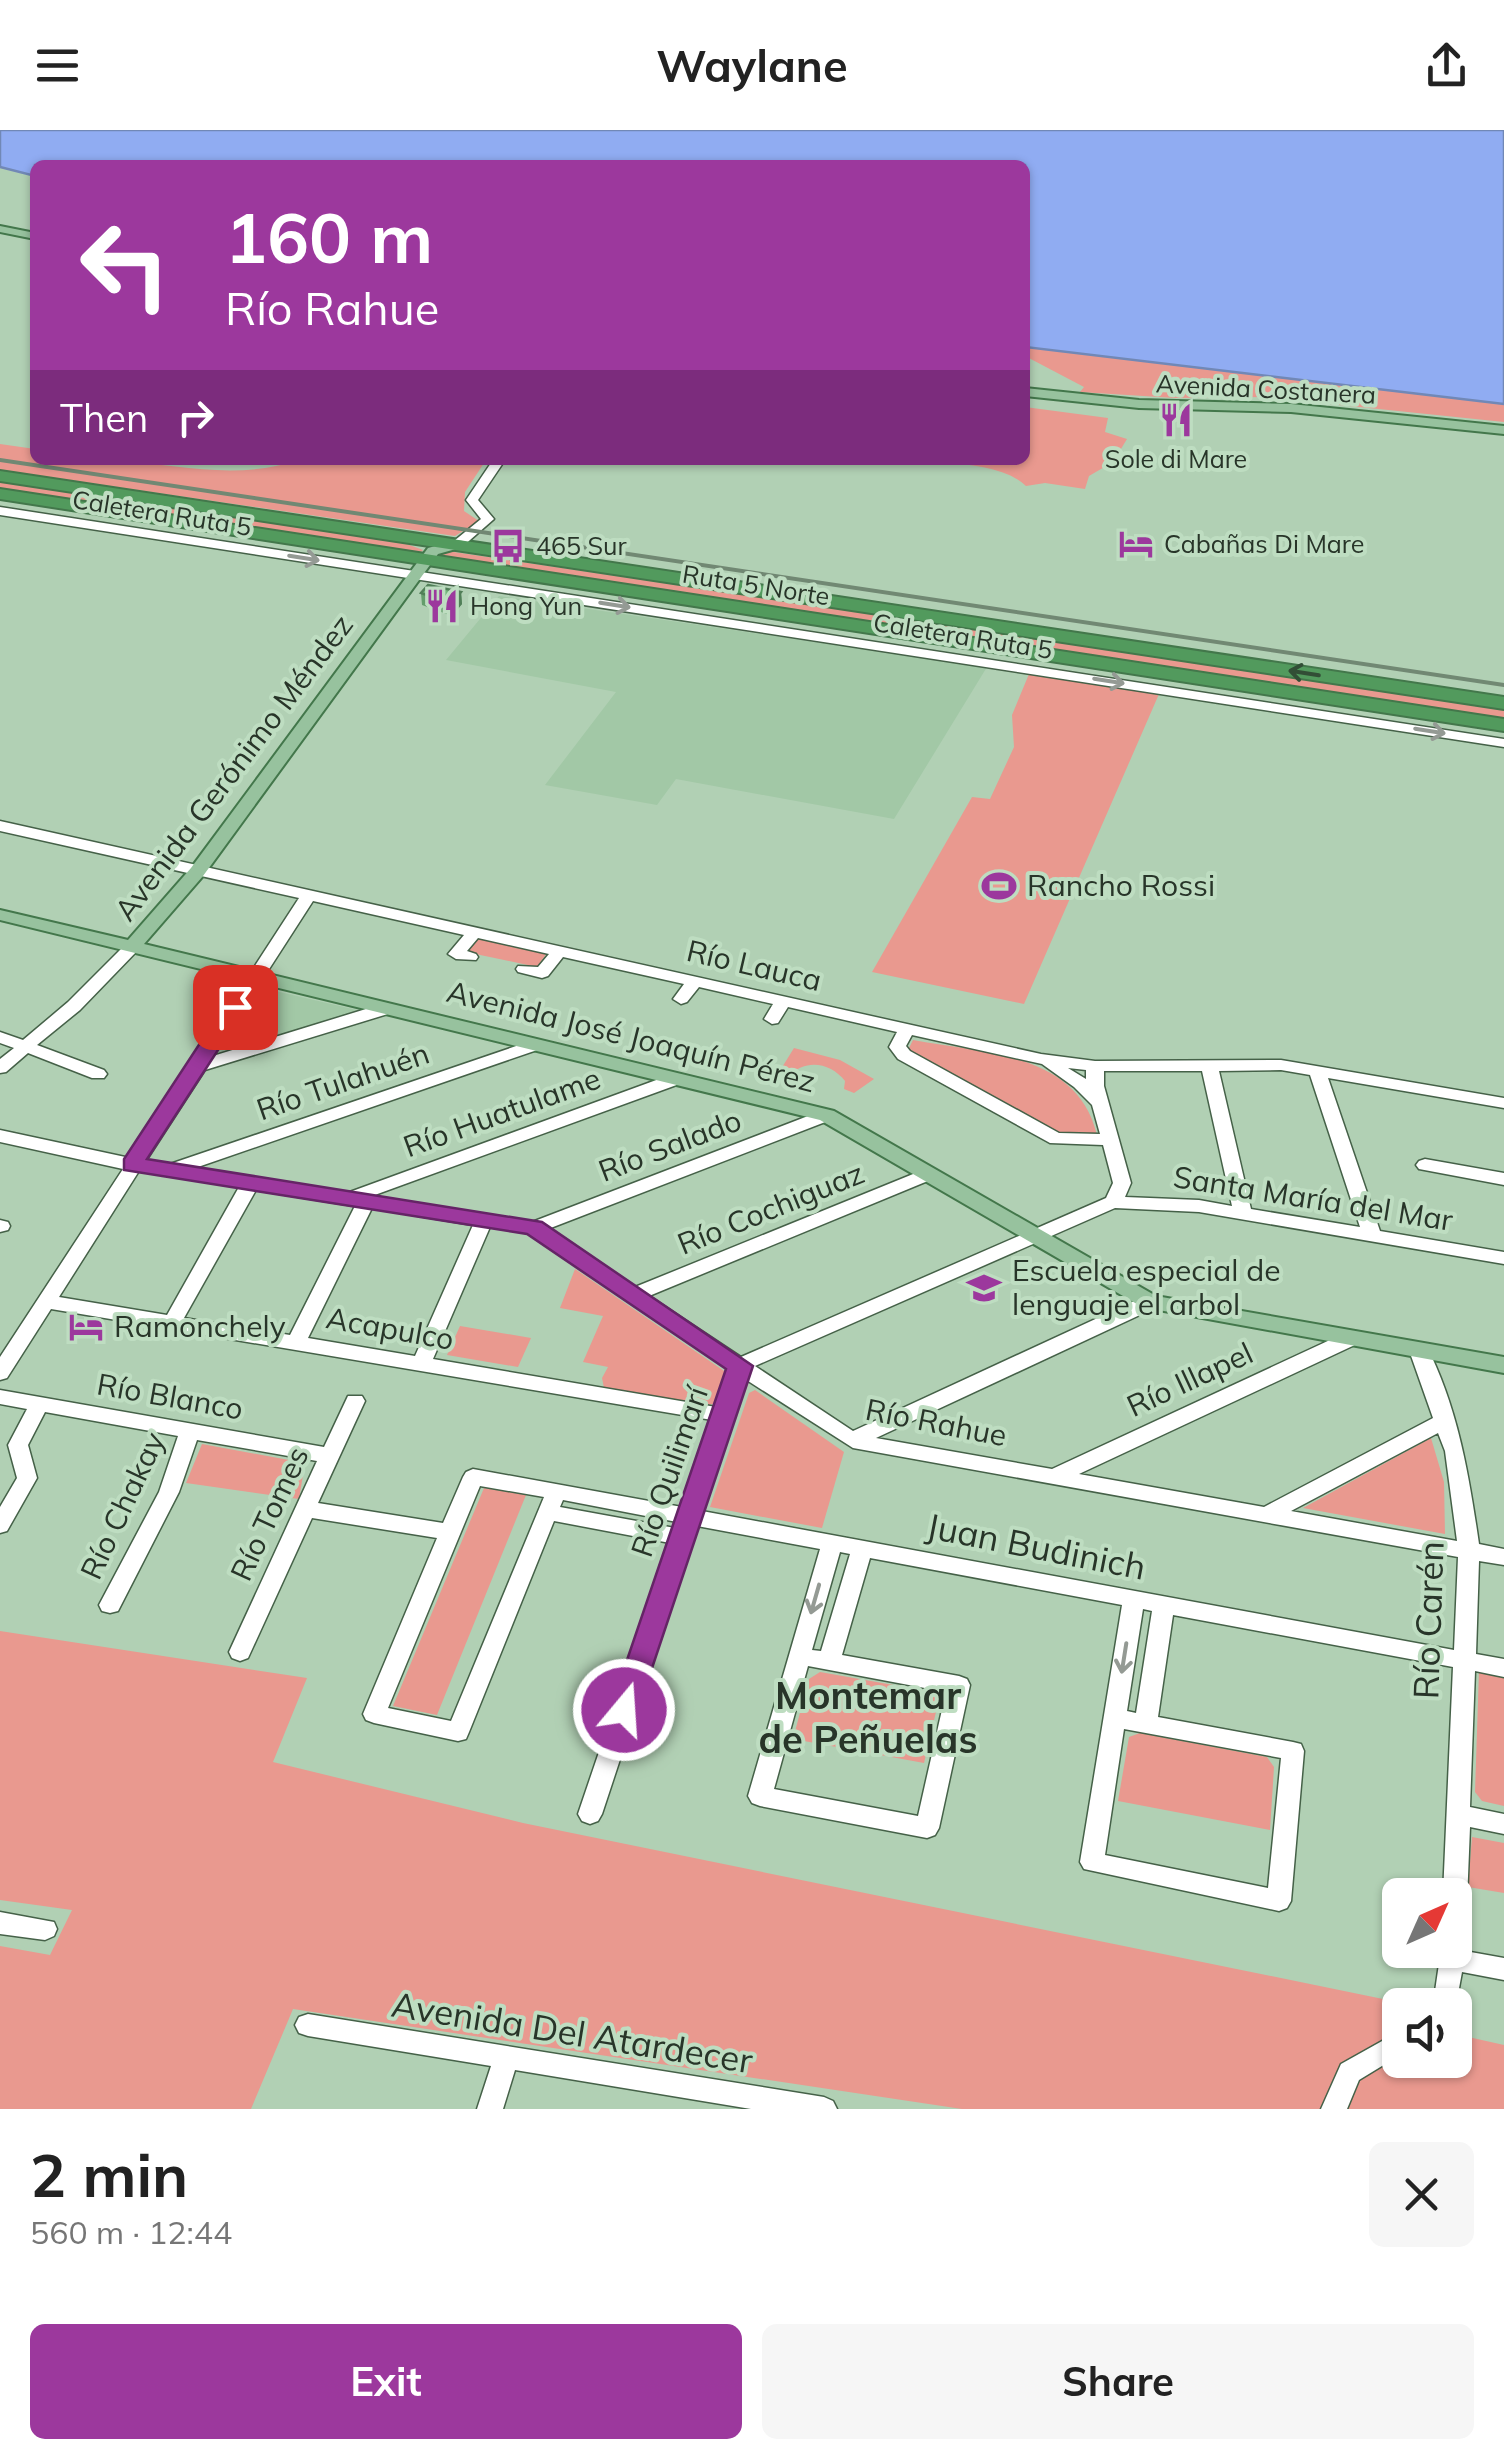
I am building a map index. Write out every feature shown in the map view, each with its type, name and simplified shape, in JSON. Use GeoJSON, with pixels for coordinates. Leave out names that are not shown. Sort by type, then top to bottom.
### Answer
{"type":"FeatureCollection","features":[{"type":"Feature","properties":{"kind":"highway","name":"Ruta 5 Norte"},"geometry":{"type":"LineString","coordinates":[[0,476],[426,557],[458,544],[1504,703]]}},
{"type":"Feature","properties":{"kind":"highway","name":"Ruta 5 Norte"},"geometry":{"type":"LineString","coordinates":[[0,494],[1504,725]]}},
{"type":"Feature","properties":{"kind":"main road"},"geometry":{"type":"LineString","coordinates":[[0,226],[30,232]]}},
{"type":"Feature","properties":{"kind":"main road","name":"Avenida Costanera"},"geometry":{"type":"LineString","coordinates":[[1030,393],[1120,403],[1291,408],[1504,430]]}},
{"type":"Feature","properties":{"kind":"main road","name":"Avenida Gerónimo Méndez"},"geometry":{"type":"LineString","coordinates":[[132,947],[198,872],[426,557]]}},
{"type":"Feature","properties":{"kind":"main road","name":"Avenida José Joaquín Pérez"},"geometry":{"type":"LineString","coordinates":[[0,915],[827,1115],[1150,1302],[1504,1364]]}},
{"type":"Feature","properties":{"kind":"street"},"geometry":{"type":"LineString","coordinates":[[458,544],[488,519],[472,500],[496,465]]}},
{"type":"Feature","properties":{"kind":"street","name":"Caletera Ruta 5"},"geometry":{"type":"LineString","coordinates":[[0,511],[426,557],[1504,743]]}},
{"type":"Feature","properties":{"kind":"street","name":"Río Lauca"},"geometry":{"type":"LineString","coordinates":[[0,826],[1041,1059],[1096,1066],[1281,1066],[1504,1103]]}},
{"type":"Feature","properties":{"kind":"street"},"geometry":{"type":"LineString","coordinates":[[0,1373],[308,896]]}},
{"type":"Feature","properties":{"kind":"street"},"geometry":{"type":"LineString","coordinates":[[470,957],[456,954],[475,932]]}},
{"type":"Feature","properties":{"kind":"street","name":"Avenida Gerónimo Méndez"},"geometry":{"type":"LineString","coordinates":[[0,1068],[74,1006],[132,947]]}},
{"type":"Feature","properties":{"kind":"street"},"geometry":{"type":"LineString","coordinates":[[524,969],[542,972],[559,951]]}},
{"type":"Feature","properties":{"kind":"street"},"geometry":{"type":"LineString","coordinates":[[682,999],[695,980]]}},
{"type":"Feature","properties":{"kind":"street"},"geometry":{"type":"LineString","coordinates":[[772,1019],[784,1000]]}},
{"type":"Feature","properties":{"kind":"street"},"geometry":{"type":"LineString","coordinates":[[195,1068],[385,1008]]}},
{"type":"Feature","properties":{"kind":"street"},"geometry":{"type":"LineString","coordinates":[[906,1030],[897,1047],[904,1055],[1056,1139],[1109,1140]]}},
{"type":"Feature","properties":{"kind":"street"},"geometry":{"type":"LineString","coordinates":[[0,1037],[98,1074]]}},
{"type":"Feature","properties":{"kind":"street","name":"Río Tulahuén"},"geometry":{"type":"LineString","coordinates":[[170,1171],[534,1045]]}},
{"type":"Feature","properties":{"kind":"street"},"geometry":{"type":"LineString","coordinates":[[1041,1059],[1080,1083],[1101,1110]]}},
{"type":"Feature","properties":{"kind":"street"},"geometry":{"type":"LineString","coordinates":[[1096,1066],[1101,1110],[1122,1183],[1113,1202]]}},
{"type":"Feature","properties":{"kind":"street"},"geometry":{"type":"LineString","coordinates":[[1210,1066],[1243,1213]]}},
{"type":"Feature","properties":{"kind":"street"},"geometry":{"type":"LineString","coordinates":[[1317,1071],[1371,1232]]}},
{"type":"Feature","properties":{"kind":"street","name":"Río Huatulame"},"geometry":{"type":"LineString","coordinates":[[357,1200],[676,1080]]}},
{"type":"Feature","properties":{"kind":"street","name":"Río Salado"},"geometry":{"type":"LineString","coordinates":[[533,1228],[827,1115]]}},
{"type":"Feature","properties":{"kind":"street","name":"Río Rahue"},"geometry":{"type":"LineString","coordinates":[[0,1136],[170,1171],[533,1228],[852,1440],[1504,1556]]}},
{"type":"Feature","properties":{"kind":"street"},"geometry":{"type":"LineString","coordinates":[[1425,1166],[1504,1179]]}},
{"type":"Feature","properties":{"kind":"street","name":"Río Cochiguaz"},"geometry":{"type":"LineString","coordinates":[[633,1295],[929,1174]]}},
{"type":"Feature","properties":{"kind":"street"},"geometry":{"type":"LineString","coordinates":[[1122,1183],[1154,1202]]}},
{"type":"Feature","properties":{"kind":"street"},"geometry":{"type":"LineString","coordinates":[[172,1322],[250,1184]]}},
{"type":"Feature","properties":{"kind":"street"},"geometry":{"type":"LineString","coordinates":[[296,1343],[357,1200]]}},
{"type":"Feature","properties":{"kind":"street","name":"Santa María del Mar"},"geometry":{"type":"LineString","coordinates":[[1113,1202],[1154,1202],[1243,1213],[1371,1232],[1504,1258]]}},
{"type":"Feature","properties":{"kind":"street","name":"Río Quilimarí"},"geometry":{"type":"LineString","coordinates":[[590,1814],[740,1366],[1113,1202]]}},
{"type":"Feature","properties":{"kind":"street"},"geometry":{"type":"LineString","coordinates":[[421,1364],[484,1221]]}},
{"type":"Feature","properties":{"kind":"street","name":"Acapulco"},"geometry":{"type":"LineString","coordinates":[[46,1301],[724,1414]]}},
{"type":"Feature","properties":{"kind":"street"},"geometry":{"type":"LineString","coordinates":[[852,1440],[1150,1302]]}},
{"type":"Feature","properties":{"kind":"street","name":"Río Illapel"},"geometry":{"type":"LineString","coordinates":[[1054,1476],[1352,1338]]}},
{"type":"Feature","properties":{"kind":"street","name":"Río Carén"},"geometry":{"type":"LineString","coordinates":[[1419,1350],[1446,1420],[1462,1482],[1469,1550],[1456,1878]]}},
{"type":"Feature","properties":{"kind":"street","name":"Río Blanco"},"geometry":{"type":"LineString","coordinates":[[0,1397],[330,1456]]}},
{"type":"Feature","properties":{"kind":"street","name":"Río Tomes"},"geometry":{"type":"LineString","coordinates":[[240,1652],[355,1401]]}},
{"type":"Feature","properties":{"kind":"street"},"geometry":{"type":"LineString","coordinates":[[0,1526],[26,1478],[18,1445],[39,1404]]}},
{"type":"Feature","properties":{"kind":"street"},"geometry":{"type":"LineString","coordinates":[[1268,1514],[1446,1420]]}},
{"type":"Feature","properties":{"kind":"street","name":"Río Chakay"},"geometry":{"type":"LineString","coordinates":[[110,1605],[169,1492],[190,1431]]}},
{"type":"Feature","properties":{"kind":"street","name":"Juan Budinich"},"geometry":{"type":"LineString","coordinates":[[551,1502],[458,1732],[374,1714],[473,1477],[551,1502],[686,1526],[832,1542],[1504,1668]]}},
{"type":"Feature","properties":{"kind":"street"},"geometry":{"type":"LineString","coordinates":[[305,1510],[450,1532]]}},
{"type":"Feature","properties":{"kind":"street"},"geometry":{"type":"LineString","coordinates":[[798,1656],[959,1685],[927,1828],[760,1796],[798,1656],[832,1542]]}},
{"type":"Feature","properties":{"kind":"street"},"geometry":{"type":"LineString","coordinates":[[829,1661],[862,1548]]}},
{"type":"Feature","properties":{"kind":"street"},"geometry":{"type":"LineString","coordinates":[[1115,1718],[1294,1750],[1279,1901],[1092,1862],[1134,1598]]}},
{"type":"Feature","properties":{"kind":"street"},"geometry":{"type":"LineString","coordinates":[[1146,1723],[1164,1604]]}},
{"type":"Feature","properties":{"kind":"street"},"geometry":{"type":"LineString","coordinates":[[1459,1815],[1504,1824]]}},
{"type":"Feature","properties":{"kind":"street"},"geometry":{"type":"LineString","coordinates":[[0,1924],[45,1929]]}},
{"type":"Feature","properties":{"kind":"street"},"geometry":{"type":"LineString","coordinates":[[1472,1959],[1504,1968]]}},
{"type":"Feature","properties":{"kind":"street","name":"Avenida Del Atardecer"},"geometry":{"type":"LineString","coordinates":[[308,2025],[824,2109]]}},
{"type":"Feature","properties":{"kind":"street"},"geometry":{"type":"LineString","coordinates":[[1334,2109],[1350,2072],[1382,2053]]}},
{"type":"Feature","properties":{"kind":"street"},"geometry":{"type":"LineString","coordinates":[[490,2109],[506,2060]]}},
{"type":"Feature","properties":{"kind":"shaded area"},"geometry":{"type":"Polygon","coordinates":[[[1030,316],[1504,367],[1504,422],[1264,397],[1175,398],[1080,392],[1084,387],[1030,359],[1030,316]]]}},
{"type":"Feature","properties":{"kind":"shaded area"},"geometry":{"type":"Polygon","coordinates":[[[1030,408],[1108,418],[1105,432],[1127,439],[1113,462],[1089,476],[1085,489],[1045,483],[1026,486],[993,469],[971,465],[1030,465],[1030,408]]]}},
{"type":"Feature","properties":{"kind":"shaded area"},"geometry":{"type":"Polygon","coordinates":[[[0,444],[30,448],[30,465],[166,465],[232,470],[280,465],[483,465],[465,492],[464,511],[479,521],[455,536],[0,470],[0,444]]]}},
{"type":"Feature","properties":{"kind":"shaded area"},"geometry":{"type":"Polygon","coordinates":[[[0,480],[396,540],[423,550],[419,554],[0,490],[0,480]]]}},
{"type":"Feature","properties":{"kind":"shaded area"},"geometry":{"type":"Polygon","coordinates":[[[447,551],[1504,707],[1504,721],[435,557],[447,551]]]}},
{"type":"Feature","properties":{"kind":"shaded area"},"geometry":{"type":"Polygon","coordinates":[[[499,596],[987,667],[894,819],[676,779],[657,805],[545,785],[616,692],[446,660],[499,596]]]}},
{"type":"Feature","properties":{"kind":"shaded area","name":"Rancho Rossi"},"geometry":{"type":"Polygon","coordinates":[[[1029,674],[1159,694],[1024,1004],[872,972],[972,797],[990,799],[1014,747],[1012,715],[1029,674]]]}},
{"type":"Feature","properties":{"kind":"shaded area"},"geometry":{"type":"Polygon","coordinates":[[[478,937],[547,953],[537,967],[466,952],[478,937]]]}},
{"type":"Feature","properties":{"kind":"shaded area"},"geometry":{"type":"Polygon","coordinates":[[[267,989],[361,1011],[221,1057],[267,989]]]}},
{"type":"Feature","properties":{"kind":"shaded area"},"geometry":{"type":"Polygon","coordinates":[[[913,1040],[997,1054],[1048,1072],[1070,1087],[1086,1108],[1097,1135],[1063,1139],[907,1052],[913,1040]]]}},
{"type":"Feature","properties":{"kind":"shaded area"},"geometry":{"type":"Polygon","coordinates":[[[794,1048],[840,1060],[874,1079],[854,1093],[844,1089],[845,1081],[826,1067],[810,1065],[789,1076],[781,1069],[794,1048]]]}},
{"type":"Feature","properties":{"kind":"shaded area"},"geometry":{"type":"Polygon","coordinates":[[[575,1269],[730,1375],[719,1403],[707,1405],[604,1388],[602,1378],[608,1367],[583,1362],[603,1316],[560,1308],[575,1269]]]}},
{"type":"Feature","properties":{"kind":"shaded area"},"geometry":{"type":"Polygon","coordinates":[[[460,1326],[531,1338],[518,1367],[447,1355],[460,1326]]]}},
{"type":"Feature","properties":{"kind":"shaded area"},"geometry":{"type":"Polygon","coordinates":[[[755,1390],[844,1452],[822,1528],[710,1507],[749,1393],[755,1390]]]}},
{"type":"Feature","properties":{"kind":"shaded area"},"geometry":{"type":"Polygon","coordinates":[[[1431,1438],[1444,1482],[1445,1534],[1303,1508],[1431,1438]]]}},
{"type":"Feature","properties":{"kind":"shaded area"},"geometry":{"type":"Polygon","coordinates":[[[202,1444],[305,1463],[299,1499],[186,1483],[202,1444]]]}},
{"type":"Feature","properties":{"kind":"shaded area"},"geometry":{"type":"Polygon","coordinates":[[[484,1488],[526,1495],[437,1715],[393,1706],[484,1488]]]}},
{"type":"Feature","properties":{"kind":"shaded area"},"geometry":{"type":"Polygon","coordinates":[[[0,1631],[307,1678],[273,1762],[523,1823],[1382,1999],[1382,2078],[1472,2078],[1472,2038],[1504,2045],[1504,2109],[962,2109],[293,2009],[251,2109],[0,2109],[0,1946],[50,1955],[72,1910],[0,1900],[0,1631]]]}},
{"type":"Feature","properties":{"kind":"shaded area"},"geometry":{"type":"Polygon","coordinates":[[[1479,1671],[1504,1676],[1504,1806],[1482,1801],[1475,1792],[1479,1671]]]}},
{"type":"Feature","properties":{"kind":"shaded area"},"geometry":{"type":"Polygon","coordinates":[[[820,1672],[933,1692],[939,1699],[924,1763],[793,1739],[809,1679],[820,1672]]]}},
{"type":"Feature","properties":{"kind":"shaded area"},"geometry":{"type":"Polygon","coordinates":[[[1140,1733],[1267,1757],[1274,1767],[1270,1830],[1118,1801],[1129,1737],[1140,1733]]]}},
{"type":"Feature","properties":{"kind":"shaded area"},"geometry":{"type":"Polygon","coordinates":[[[1472,1837],[1504,1843],[1504,1893],[1472,1888],[1472,1878],[1469,1878],[1472,1837]]]}},
{"type":"Feature","properties":{"kind":"water"},"geometry":{"type":"Polygon","coordinates":[[[0,130],[1504,130],[1504,404],[1030,348],[1030,160],[30,160],[30,175],[0,167],[0,130]]]}},
{"type":"Feature","properties":{"kind":"building"},"geometry":{"type":"Polygon","coordinates":[[[428,585],[461,592],[451,604],[421,593],[428,585]]]}},
{"type":"Feature","properties":{"kind":"railway"},"geometry":{"type":"LineString","coordinates":[[0,460],[30,464]]}},
{"type":"Feature","properties":{"kind":"railway"},"geometry":{"type":"LineString","coordinates":[[33,465],[1504,685]]}},
{"type":"Feature","properties":{"kind":"place","name":"Sole di Mare"},"geometry":{"type":"Point","coordinates":[1176,420]}},
{"type":"Feature","properties":{"kind":"place","name":"Cabañas Di Mare"},"geometry":{"type":"Point","coordinates":[1136,544]}},
{"type":"Feature","properties":{"kind":"place","name":"465 Sur"},"geometry":{"type":"Point","coordinates":[508,546]}},
{"type":"Feature","properties":{"kind":"place","name":"Hong Yun"},"geometry":{"type":"Point","coordinates":[442,606]}},
{"type":"Feature","properties":{"kind":"place","name":"Rancho Rossi"},"geometry":{"type":"Point","coordinates":[999,886]}},
{"type":"Feature","properties":{"kind":"place","name":"Escuela especial de lenguaje el arbol"},"geometry":{"type":"Point","coordinates":[984,1288]}},
{"type":"Feature","properties":{"kind":"place","name":"Ramonchely"},"geometry":{"type":"Point","coordinates":[86,1327]}},
{"type":"Feature","properties":{"kind":"district","name":"Montemar de Peñuelas"},"geometry":{"type":"Point","coordinates":[868,1718]}},
{"type":"Feature","properties":{"kind":"route"},"geometry":{"type":"LineString","coordinates":[[235,1007],[132,1164],[533,1228],[740,1366],[624,1710]]}}]}
